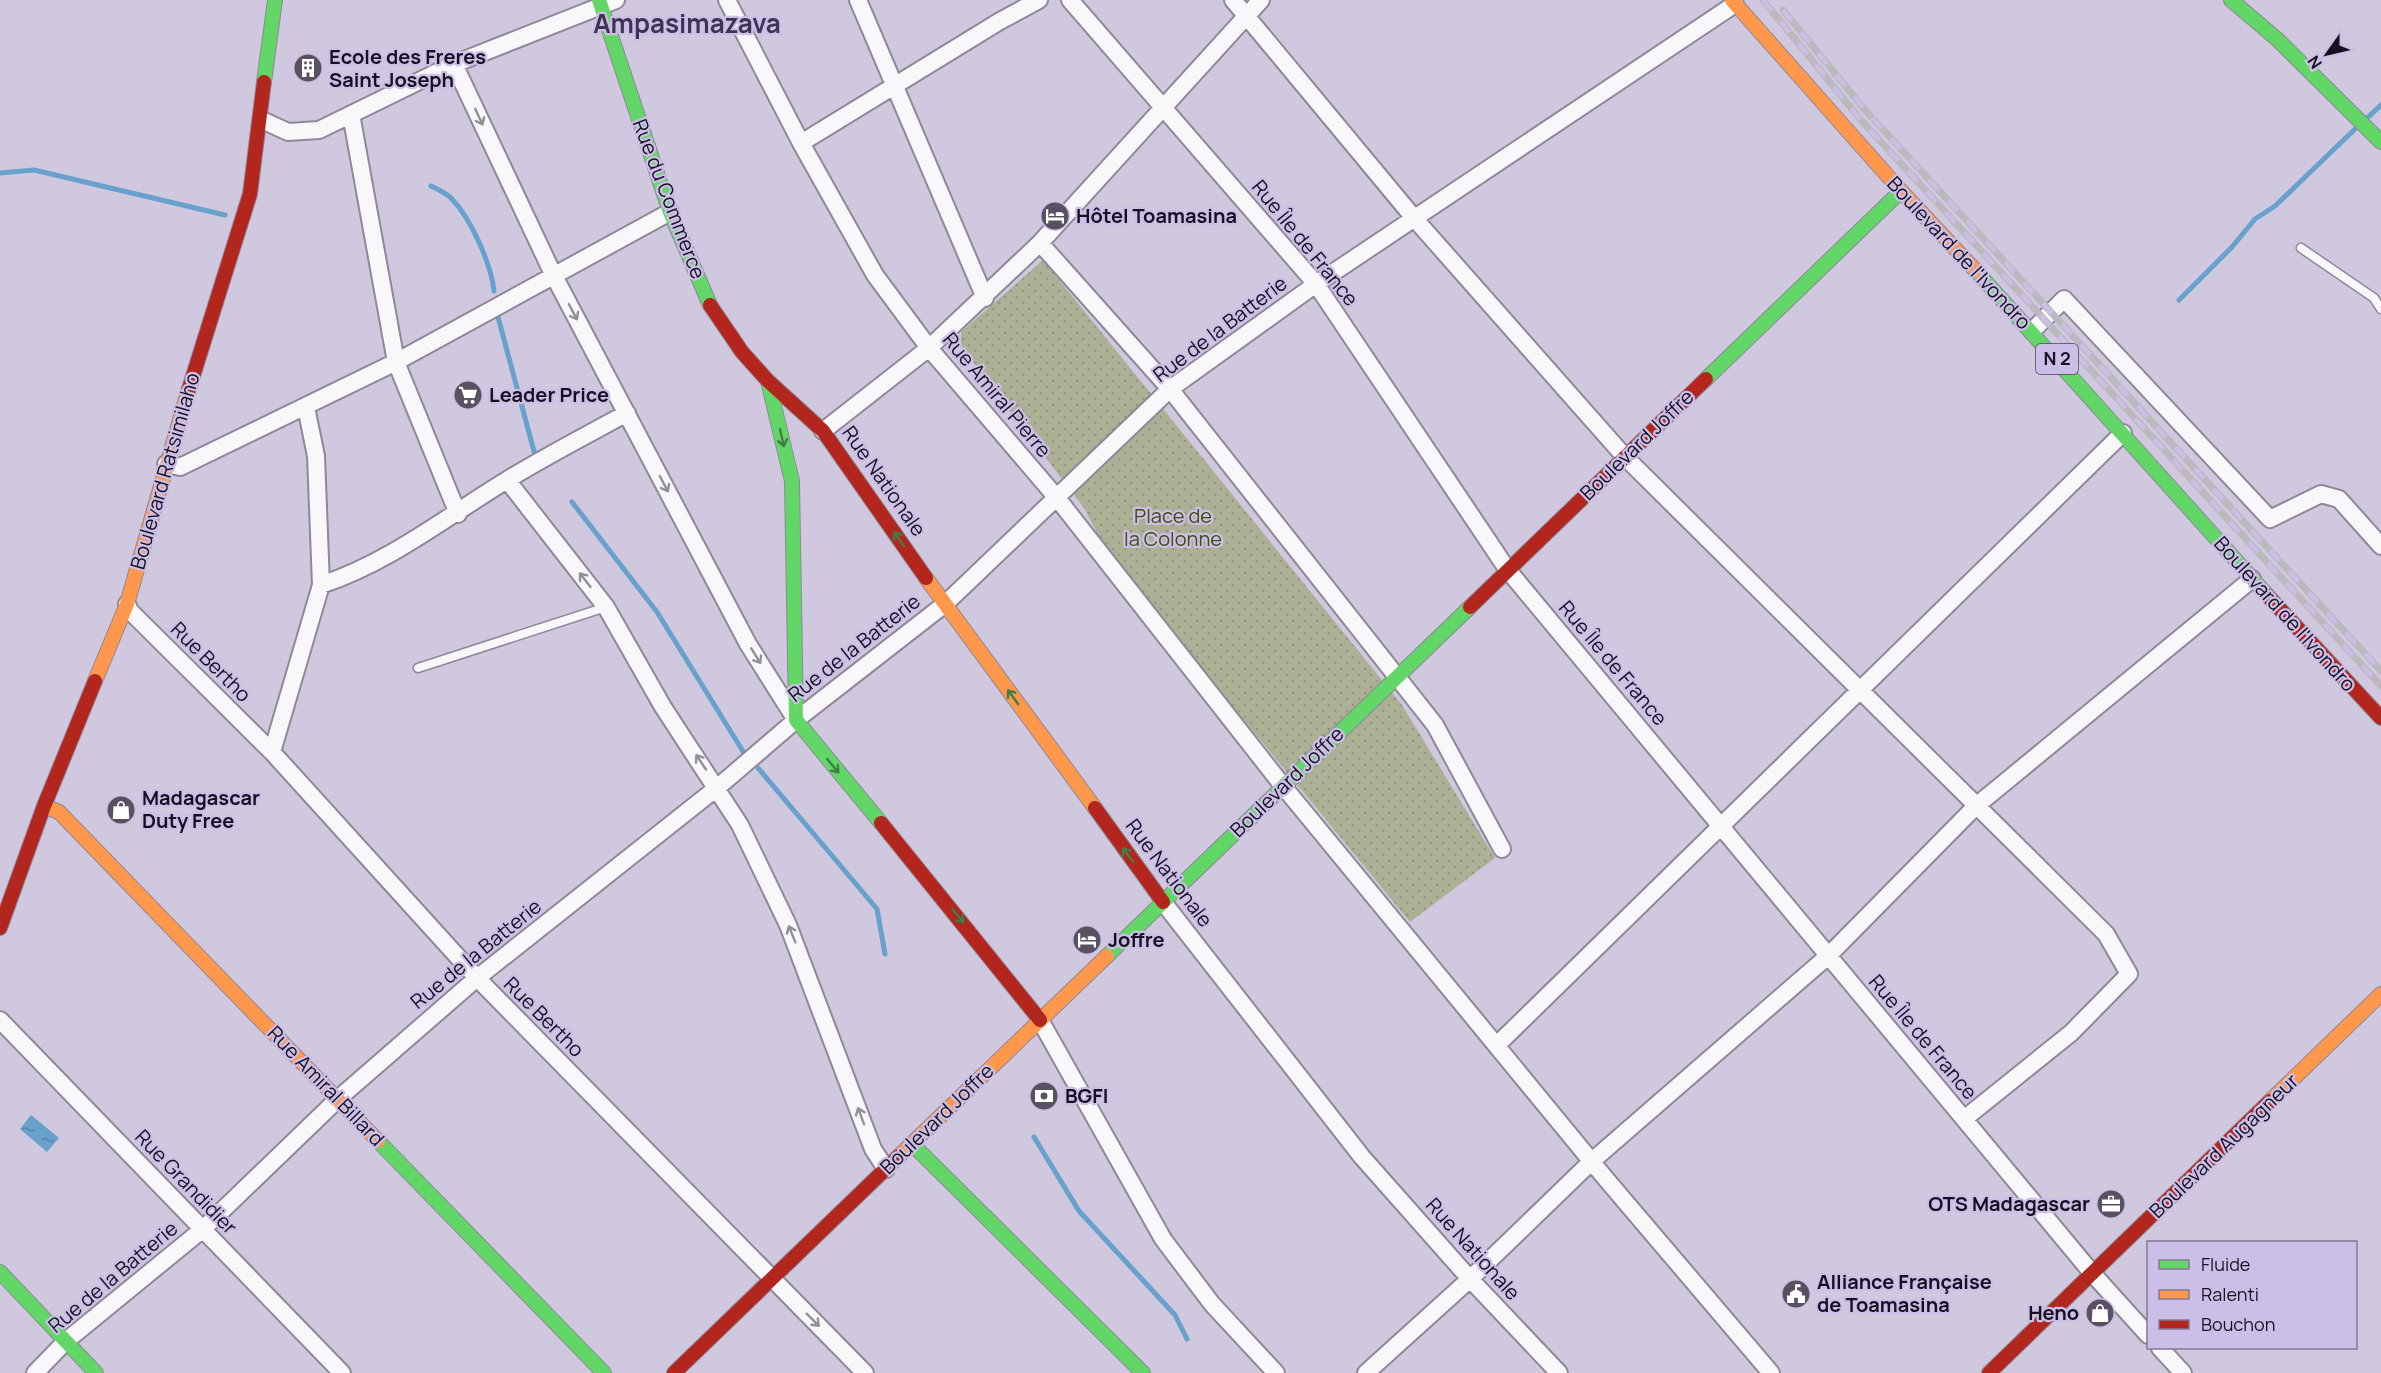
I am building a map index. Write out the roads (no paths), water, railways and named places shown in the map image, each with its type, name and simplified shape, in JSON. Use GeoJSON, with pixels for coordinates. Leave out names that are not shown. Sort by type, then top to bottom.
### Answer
{"type":"FeatureCollection","features":[{"type":"Feature","properties":{"kind":"street","name":"Boulevard Ratsimilaho"},"geometry":{"type":"LineString","coordinates":[[0,928],[44,806],[127,604],[166,464],[250,194],[262,120],[275,0]]}},
{"type":"Feature","properties":{"kind":"street","name":"Rue Amiral Pierre"},"geometry":{"type":"LineString","coordinates":[[727,0],[801,143],[875,275],[929,348],[1057,498],[1283,786],[1592,1161],[1771,1373]]}},
{"type":"Feature","properties":{"kind":"street"},"geometry":{"type":"LineString","coordinates":[[858,0],[985,298]]}},
{"type":"Feature","properties":{"kind":"street"},"geometry":{"type":"LineString","coordinates":[[801,143],[897,87],[1000,21],[1039,0]]}},
{"type":"Feature","properties":{"kind":"street","name":"Rue Île de France"},"geometry":{"type":"LineString","coordinates":[[1070,0],[1316,284],[1507,569],[2092,1273],[2147,1334]]}},
{"type":"Feature","properties":{"kind":"street"},"geometry":{"type":"LineString","coordinates":[[1233,0],[1414,218],[1625,457],[2106,934],[2129,974],[2071,1033],[1965,1119]]}},
{"type":"Feature","properties":{"kind":"street"},"geometry":{"type":"LineString","coordinates":[[823,431],[929,348],[985,298],[1040,243],[1261,0]]}},
{"type":"Feature","properties":{"kind":"street"},"geometry":{"type":"LineString","coordinates":[[2232,0],[2278,40],[2381,142]]}},
{"type":"Feature","properties":{"kind":"street"},"geometry":{"type":"LineString","coordinates":[[262,120],[288,132],[318,130],[454,64],[605,2]]}},
{"type":"Feature","properties":{"kind":"street","name":"Rue du Commerce"},"geometry":{"type":"LineString","coordinates":[[605,2],[670,213],[710,305],[742,352],[768,381]]}},
{"type":"Feature","properties":{"kind":"street","name":"Boulevard de l'Ivondro"},"geometry":{"type":"LineString","coordinates":[[1733,2],[2252,579],[2381,718]]}},
{"type":"Feature","properties":{"kind":"street","name":"Rue de la Batterie"},"geometry":{"type":"LineString","coordinates":[[35,1373],[66,1341],[203,1229],[339,1098],[477,978],[718,787],[796,720],[945,604],[1170,390],[1316,284],[1733,2]]}},
{"type":"Feature","properties":{"kind":"street"},"geometry":{"type":"LineString","coordinates":[[454,64],[553,274],[748,644],[796,720],[1002,970],[1040,1020],[1163,1239],[1212,1304],[1276,1373]]}},
{"type":"Feature","properties":{"kind":"street"},"geometry":{"type":"LineString","coordinates":[[351,114],[396,362],[458,514]]}},
{"type":"Feature","properties":{"kind":"street","name":"Boulevard Joffre"},"geometry":{"type":"LineString","coordinates":[[674,1373],[1901,191]]}},
{"type":"Feature","properties":{"kind":"street"},"geometry":{"type":"LineString","coordinates":[[166,464],[180,467],[306,407],[396,362],[553,274],[670,213]]}},
{"type":"Feature","properties":{"kind":"street"},"geometry":{"type":"LineString","coordinates":[[1040,243],[1170,390],[1435,725],[1502,849]]}},
{"type":"Feature","properties":{"kind":"street"},"geometry":{"type":"LineString","coordinates":[[2032,332],[2064,299],[2270,519],[2321,494],[2339,499],[2381,546]]}},
{"type":"Feature","properties":{"kind":"street"},"geometry":{"type":"LineString","coordinates":[[768,381],[792,481],[796,720]]}},
{"type":"Feature","properties":{"kind":"street","name":"Rue Nationale"},"geometry":{"type":"LineString","coordinates":[[768,381],[823,431],[945,604],[1163,902],[1362,1157],[1470,1279],[1559,1373]]}},
{"type":"Feature","properties":{"kind":"street"},"geometry":{"type":"LineString","coordinates":[[272,752],[321,585],[316,456],[306,407]]}},
{"type":"Feature","properties":{"kind":"street"},"geometry":{"type":"LineString","coordinates":[[321,585],[352,574],[458,514],[507,480],[627,413]]}},
{"type":"Feature","properties":{"kind":"street"},"geometry":{"type":"LineString","coordinates":[[1497,1045],[2123,433]]}},
{"type":"Feature","properties":{"kind":"street"},"geometry":{"type":"LineString","coordinates":[[507,480],[606,607],[663,707],[718,787],[740,825],[788,925],[873,1149],[885,1169]]}},
{"type":"Feature","properties":{"kind":"street"},"geometry":{"type":"LineString","coordinates":[[1366,1373],[1470,1279],[1592,1161],[1828,956],[1976,806],[2252,579]]}},
{"type":"Feature","properties":{"kind":"street","name":"Rue Bertho"},"geometry":{"type":"LineString","coordinates":[[127,604],[130,611],[272,752],[477,978],[866,1373]]}},
{"type":"Feature","properties":{"kind":"street","name":"Rue Amiral Billard"},"geometry":{"type":"LineString","coordinates":[[44,806],[59,812],[604,1373]]}},
{"type":"Feature","properties":{"kind":"street","name":"Boulevard Augagneur"},"geometry":{"type":"LineString","coordinates":[[1989,1373],[2381,994]]}},
{"type":"Feature","properties":{"kind":"street","name":"Rue Grandidier"},"geometry":{"type":"LineString","coordinates":[[0,1020],[342,1373]]}},
{"type":"Feature","properties":{"kind":"street"},"geometry":{"type":"LineString","coordinates":[[912,1144],[1143,1373]]}},
{"type":"Feature","properties":{"kind":"street"},"geometry":{"type":"LineString","coordinates":[[0,1272],[96,1373]]}},
{"type":"Feature","properties":{"kind":"street"},"geometry":{"type":"LineString","coordinates":[[2162,1349],[2183,1373]]}},
{"type":"Feature","properties":{"kind":"lane"},"geometry":{"type":"LineString","coordinates":[[2301,248],[2374,298],[2381,309]]}},
{"type":"Feature","properties":{"kind":"lane"},"geometry":{"type":"LineString","coordinates":[[418,668],[606,607]]}},
{"type":"Feature","properties":{"kind":"water"},"geometry":{"type":"Polygon","coordinates":[[[31,1115],[59,1138],[47,1152],[20,1129],[31,1115]]]}},
{"type":"Feature","properties":{"kind":"waterway"},"geometry":{"type":"LineString","coordinates":[[2365,120],[2381,105]]}},
{"type":"Feature","properties":{"kind":"waterway"},"geometry":{"type":"LineString","coordinates":[[2179,300],[2232,247],[2255,219],[2275,206],[2356,128]]}},
{"type":"Feature","properties":{"kind":"waterway"},"geometry":{"type":"LineString","coordinates":[[0,173],[34,170],[225,215]]}},
{"type":"Feature","properties":{"kind":"waterway"},"geometry":{"type":"LineString","coordinates":[[431,186],[451,198],[466,217],[489,268],[494,291]]}},
{"type":"Feature","properties":{"kind":"waterway"},"geometry":{"type":"LineString","coordinates":[[498,317],[535,455]]}},
{"type":"Feature","properties":{"kind":"waterway"},"geometry":{"type":"LineString","coordinates":[[572,502],[657,612],[744,753]]}},
{"type":"Feature","properties":{"kind":"waterway"},"geometry":{"type":"LineString","coordinates":[[758,768],[877,909],[885,954]]}},
{"type":"Feature","properties":{"kind":"waterway"},"geometry":{"type":"LineString","coordinates":[[1034,1137],[1079,1211],[1175,1315],[1187,1339]]}},
{"type":"Feature","properties":{"kind":"railway"},"geometry":{"type":"LineString","coordinates":[[1763,0],[1860,119],[2381,686]]}},
{"type":"Feature","properties":{"kind":"railway"},"geometry":{"type":"LineString","coordinates":[[1783,10],[1866,111],[2381,671]]}},
{"type":"Feature","properties":{"kind":"place","name":"Ecole des Freres Saint Joseph"},"geometry":{"type":"Point","coordinates":[308,68]}},
{"type":"Feature","properties":{"kind":"place","name":"Hôtel Toamasina"},"geometry":{"type":"Point","coordinates":[1055,216]}},
{"type":"Feature","properties":{"kind":"place","name":"Leader Price"},"geometry":{"type":"Point","coordinates":[468,395]}},
{"type":"Feature","properties":{"kind":"place","name":"Madagascar Duty Free"},"geometry":{"type":"Point","coordinates":[121,810]}},
{"type":"Feature","properties":{"kind":"place","name":"Joffre"},"geometry":{"type":"Point","coordinates":[1087,940]}},
{"type":"Feature","properties":{"kind":"place","name":"BGFI"},"geometry":{"type":"Point","coordinates":[1044,1096]}},
{"type":"Feature","properties":{"kind":"place","name":"OTS Madagascar"},"geometry":{"type":"Point","coordinates":[2111,1204]}},
{"type":"Feature","properties":{"kind":"place","name":"Alliance Française de Toamasina"},"geometry":{"type":"Point","coordinates":[1796,1294]}},
{"type":"Feature","properties":{"kind":"place","name":"Heno"},"geometry":{"type":"Point","coordinates":[2100,1313]}},
{"type":"Feature","properties":{"kind":"district","name":"Ampasimazava"},"geometry":{"type":"Point","coordinates":[687,24]}},
{"type":"Feature","properties":{"kind":"park label","name":"Place de la Colonne"},"geometry":{"type":"Point","coordinates":[1173,528]}}]}
